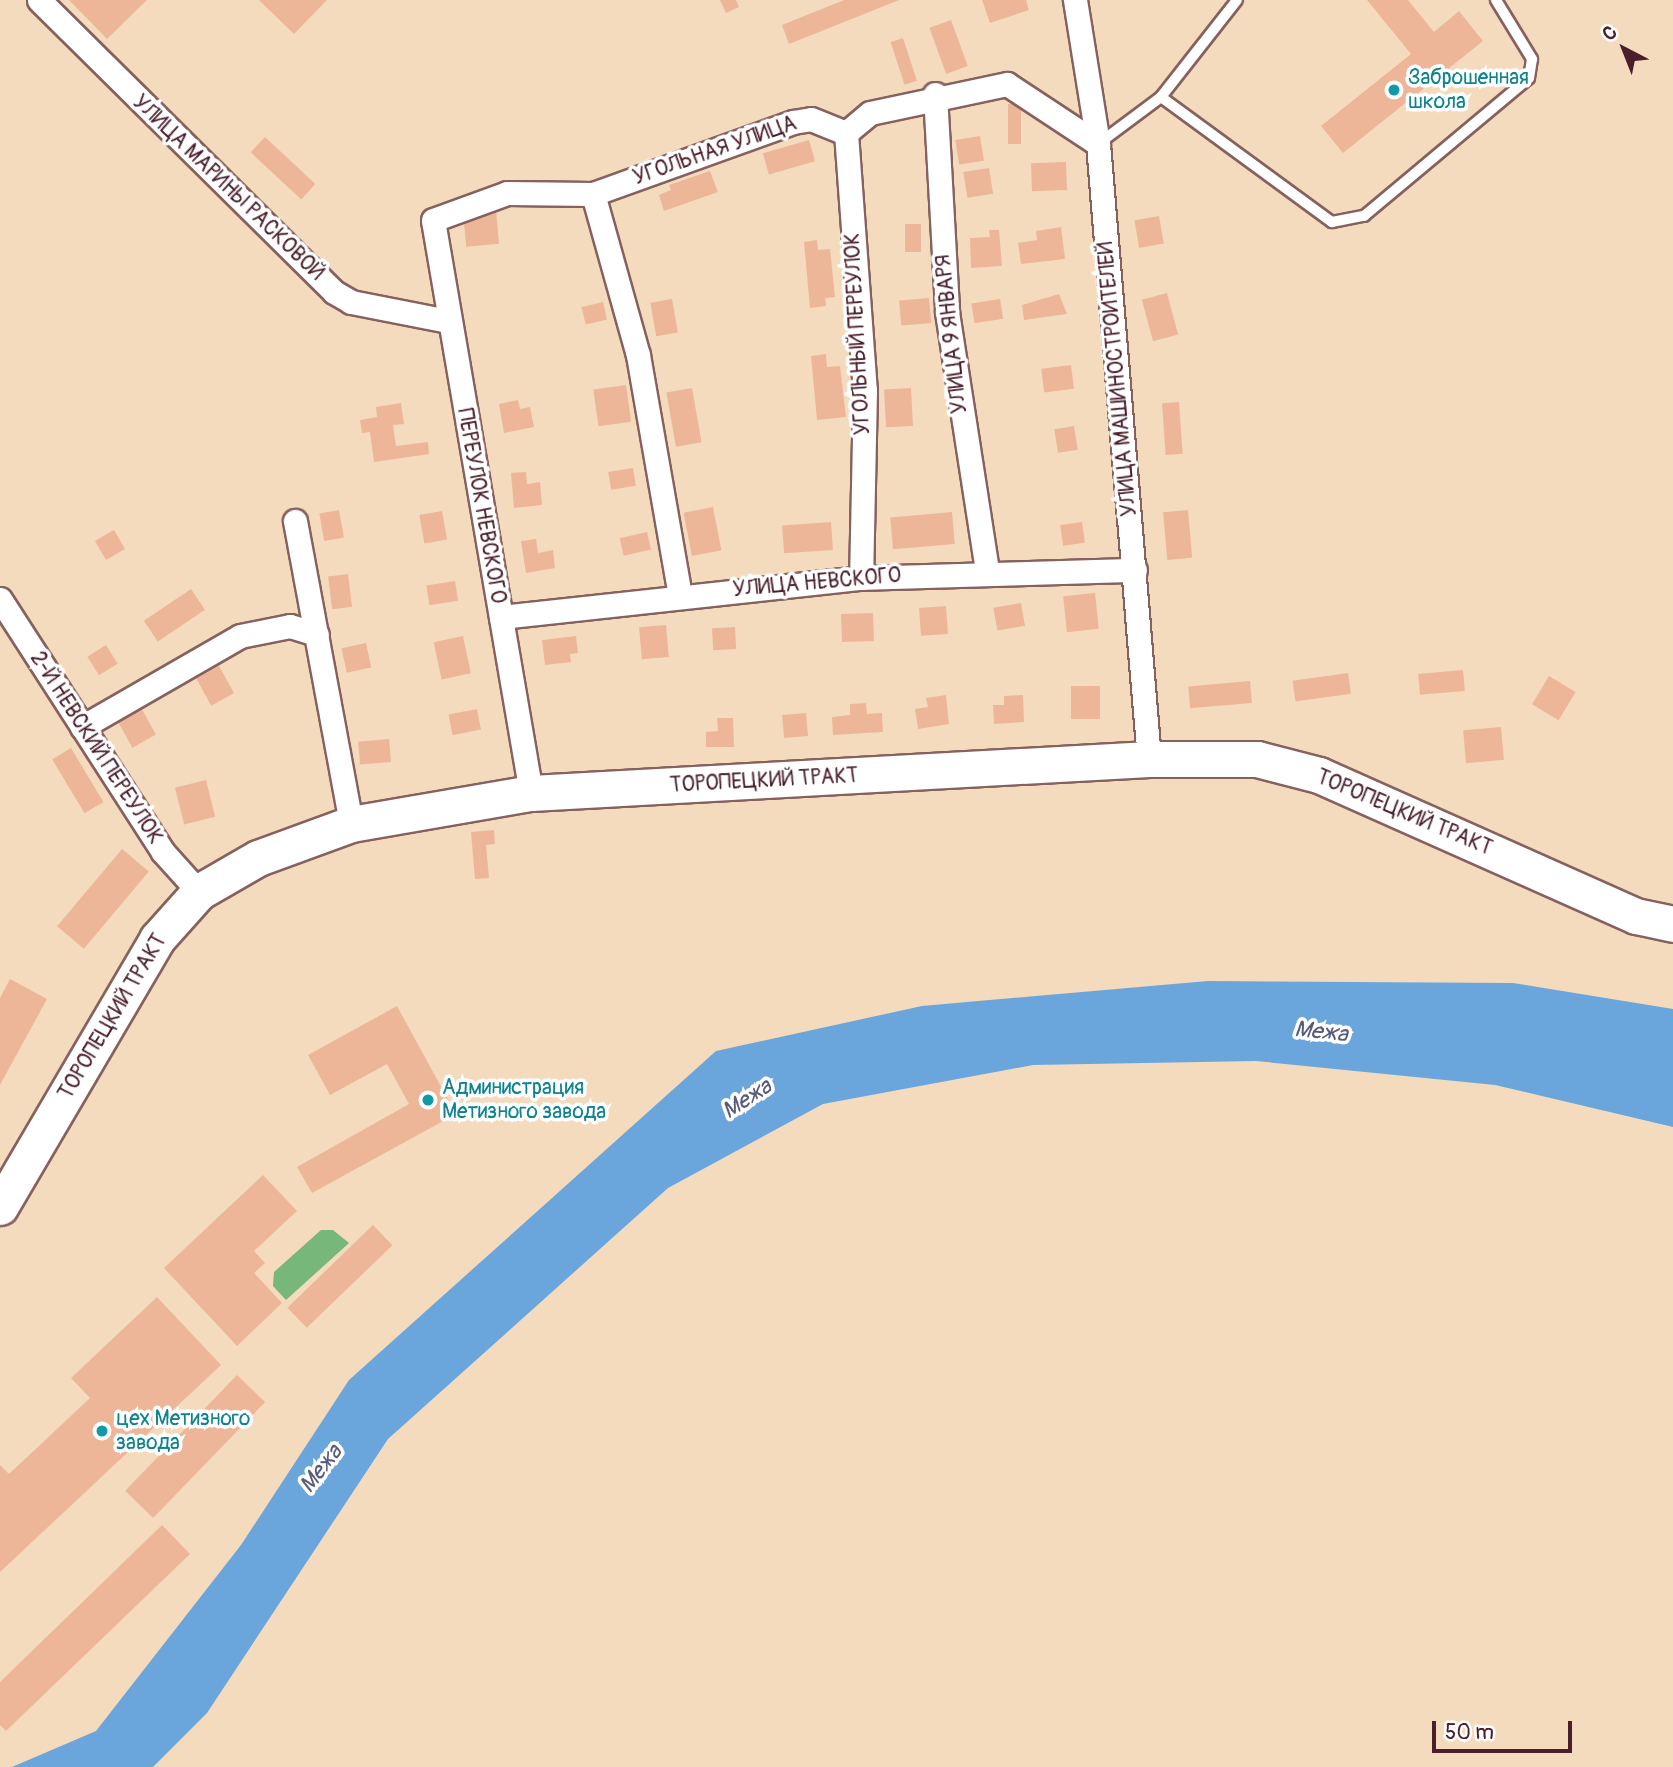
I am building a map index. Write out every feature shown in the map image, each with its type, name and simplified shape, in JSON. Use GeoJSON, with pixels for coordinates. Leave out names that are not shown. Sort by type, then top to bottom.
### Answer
{"type":"FeatureCollection","features":[{"type":"Feature","properties":{"kind":"main road","name":"ТОРОПЕЦКИЙ ТРАКТ"},"geometry":{"type":"LineString","coordinates":[[3,1201],[157,939],[199,892],[258,858],[351,824],[531,793],[1149,759],[1257,759],[1319,775],[1636,915],[1673,923]]}},
{"type":"Feature","properties":{"kind":"street","name":"УЛИЦА МАРИНЫ РАСКОВОЙ"},"geometry":{"type":"LineString","coordinates":[[39,0],[334,292],[351,302],[448,321]]}},
{"type":"Feature","properties":{"kind":"street","name":"УЛИЦА МАШИНОСТРОИТЕЛЕЙ"},"geometry":{"type":"LineString","coordinates":[[1074,0],[1098,144],[1149,759]]}},
{"type":"Feature","properties":{"kind":"street"},"geometry":{"type":"LineString","coordinates":[[846,133],[870,113],[934,94],[1007,84],[1098,144]]}},
{"type":"Feature","properties":{"kind":"street","name":"УЛИЦА 9 ЯНВАРЯ"},"geometry":{"type":"LineString","coordinates":[[934,94],[947,312],[988,571]]}},
{"type":"Feature","properties":{"kind":"street","name":"УГОЛЬНАЯ УЛИЦА"},"geometry":{"type":"LineString","coordinates":[[433,220],[507,194],[593,194],[793,122],[811,119],[846,133]]}},
{"type":"Feature","properties":{"kind":"street","name":"УГОЛЬНЫЙ ПЕРЕУЛОК"},"geometry":{"type":"LineString","coordinates":[[846,133],[865,390],[861,578]]}},
{"type":"Feature","properties":{"kind":"street"},"geometry":{"type":"LineString","coordinates":[[593,194],[638,355],[680,595]]}},
{"type":"Feature","properties":{"kind":"street","name":"ПЕРЕУЛОК НЕВСКОГО"},"geometry":{"type":"LineString","coordinates":[[433,220],[448,321],[531,793]]}},
{"type":"Feature","properties":{"kind":"street"},"geometry":{"type":"LineString","coordinates":[[295,521],[351,824]]}},
{"type":"Feature","properties":{"kind":"street","name":"УЛИЦА НЕВСКОГО"},"geometry":{"type":"LineString","coordinates":[[500,617],[680,595],[861,578],[988,571],[1135,570]]}},
{"type":"Feature","properties":{"kind":"street","name":"2-Й НЕВСКИЙ ПЕРЕУЛОК"},"geometry":{"type":"LineString","coordinates":[[0,598],[163,852],[199,892]]}},
{"type":"Feature","properties":{"kind":"street"},"geometry":{"type":"LineString","coordinates":[[82,727],[240,636],[290,626],[317,634]]}},
{"type":"Feature","properties":{"kind":"lane"},"geometry":{"type":"LineString","coordinates":[[1098,144],[1161,97],[1237,0]]}},
{"type":"Feature","properties":{"kind":"lane"},"geometry":{"type":"LineString","coordinates":[[1161,97],[1332,222],[1364,216],[1529,78],[1532,59],[1496,0]]}},
{"type":"Feature","properties":{"kind":"green space"},"geometry":{"type":"Polygon","coordinates":[[[321,1230],[333,1230],[349,1243],[286,1300],[273,1286],[274,1272],[321,1230]]]}},
{"type":"Feature","properties":{"kind":"water","name":"Межа"},"geometry":{"type":"Polygon","coordinates":[[[1208,981],[1513,983],[1673,1009],[1673,1127],[1495,1085],[1256,1061],[1033,1065],[823,1104],[668,1188],[388,1439],[207,1713],[153,1767],[12,1767],[96,1731],[241,1545],[349,1380],[716,1051],[922,1006],[1208,981]]]}},
{"type":"Feature","properties":{"kind":"building"},"geometry":{"type":"Polygon","coordinates":[[[69,0],[147,0],[107,39],[69,0]]]}},
{"type":"Feature","properties":{"kind":"building"},"geometry":{"type":"Polygon","coordinates":[[[259,0],[327,0],[294,34],[259,0]]]}},
{"type":"Feature","properties":{"kind":"building"},"geometry":{"type":"Polygon","coordinates":[[[720,0],[736,0],[739,7],[726,13],[720,0]]]}},
{"type":"Feature","properties":{"kind":"building"},"geometry":{"type":"Polygon","coordinates":[[[844,0],[899,0],[789,44],[782,25],[844,0]]]}},
{"type":"Feature","properties":{"kind":"building"},"geometry":{"type":"Polygon","coordinates":[[[982,0],[1026,0],[1029,10],[990,23],[982,0]]]}},
{"type":"Feature","properties":{"kind":"building","name":"Заброшенная школа"},"geometry":{"type":"Polygon","coordinates":[[[1367,0],[1408,0],[1434,32],[1459,11],[1483,41],[1343,153],[1321,126],[1411,54],[1367,0]]]}},
{"type":"Feature","properties":{"kind":"building"},"geometry":{"type":"Polygon","coordinates":[[[951,20],[968,66],[946,74],[929,28],[951,20]]]}},
{"type":"Feature","properties":{"kind":"building"},"geometry":{"type":"Polygon","coordinates":[[[903,38],[917,81],[905,85],[891,42],[903,38]]]}},
{"type":"Feature","properties":{"kind":"building"},"geometry":{"type":"Polygon","coordinates":[[[1008,104],[1021,104],[1021,144],[1008,144],[1008,104]]]}},
{"type":"Feature","properties":{"kind":"building"},"geometry":{"type":"Polygon","coordinates":[[[980,136],[984,161],[959,165],[955,140],[980,136]]]}},
{"type":"Feature","properties":{"kind":"building"},"geometry":{"type":"Polygon","coordinates":[[[265,137],[315,184],[301,199],[251,152],[265,137]]]}},
{"type":"Feature","properties":{"kind":"building"},"geometry":{"type":"Polygon","coordinates":[[[809,140],[815,161],[769,174],[763,153],[809,140]]]}},
{"type":"Feature","properties":{"kind":"building"},"geometry":{"type":"Polygon","coordinates":[[[1066,162],[1067,190],[1032,191],[1031,163],[1066,162]]]}},
{"type":"Feature","properties":{"kind":"building"},"geometry":{"type":"Polygon","coordinates":[[[989,168],[993,194],[967,198],[963,172],[989,168]]]}},
{"type":"Feature","properties":{"kind":"building"},"geometry":{"type":"Polygon","coordinates":[[[710,171],[718,192],[664,211],[659,195],[671,190],[669,185],[710,171]]]}},
{"type":"Feature","properties":{"kind":"building"},"geometry":{"type":"Polygon","coordinates":[[[496,209],[499,244],[466,247],[463,212],[496,209]]]}},
{"type":"Feature","properties":{"kind":"building"},"geometry":{"type":"Polygon","coordinates":[[[1159,216],[1164,244],[1139,248],[1134,220],[1159,216]]]}},
{"type":"Feature","properties":{"kind":"building"},"geometry":{"type":"Polygon","coordinates":[[[905,224],[921,224],[921,252],[905,252],[905,224]]]}},
{"type":"Feature","properties":{"kind":"building"},"geometry":{"type":"Polygon","coordinates":[[[1061,227],[1065,259],[1021,264],[1018,243],[1037,240],[1036,231],[1061,227]]]}},
{"type":"Feature","properties":{"kind":"building"},"geometry":{"type":"Polygon","coordinates":[[[989,230],[999,230],[1002,266],[971,268],[970,238],[990,237],[989,230]]]}},
{"type":"Feature","properties":{"kind":"building"},"geometry":{"type":"Polygon","coordinates":[[[817,240],[818,250],[830,249],[835,297],[825,298],[826,306],[810,308],[804,242],[817,240]]]}},
{"type":"Feature","properties":{"kind":"building"},"geometry":{"type":"Polygon","coordinates":[[[1167,293],[1178,335],[1153,341],[1142,300],[1167,293]]]}},
{"type":"Feature","properties":{"kind":"building"},"geometry":{"type":"Polygon","coordinates":[[[1059,294],[1067,314],[1024,320],[1022,305],[1059,294]]]}},
{"type":"Feature","properties":{"kind":"building"},"geometry":{"type":"Polygon","coordinates":[[[929,298],[931,323],[901,326],[899,301],[929,298]]]}},
{"type":"Feature","properties":{"kind":"building"},"geometry":{"type":"Polygon","coordinates":[[[672,299],[678,332],[656,336],[650,303],[672,299]]]}},
{"type":"Feature","properties":{"kind":"building"},"geometry":{"type":"Polygon","coordinates":[[[1000,299],[1003,319],[974,323],[971,304],[1000,299]]]}},
{"type":"Feature","properties":{"kind":"building"},"geometry":{"type":"Polygon","coordinates":[[[603,302],[607,320],[586,324],[582,307],[603,302]]]}},
{"type":"Feature","properties":{"kind":"building"},"geometry":{"type":"Polygon","coordinates":[[[826,354],[827,367],[840,366],[846,417],[817,420],[811,356],[826,354]]]}},
{"type":"Feature","properties":{"kind":"building"},"geometry":{"type":"Polygon","coordinates":[[[1071,365],[1074,389],[1044,392],[1041,369],[1071,365]]]}},
{"type":"Feature","properties":{"kind":"building"},"geometry":{"type":"Polygon","coordinates":[[[626,385],[631,422],[598,426],[593,390],[626,385]]]}},
{"type":"Feature","properties":{"kind":"building"},"geometry":{"type":"Polygon","coordinates":[[[692,388],[702,442],[676,447],[666,393],[692,388]]]}},
{"type":"Feature","properties":{"kind":"building"},"geometry":{"type":"Polygon","coordinates":[[[911,388],[913,426],[886,427],[884,389],[911,388]]]}},
{"type":"Feature","properties":{"kind":"building"},"geometry":{"type":"Polygon","coordinates":[[[518,400],[520,409],[530,407],[534,427],[504,433],[499,404],[518,400]]]}},
{"type":"Feature","properties":{"kind":"building"},"geometry":{"type":"Polygon","coordinates":[[[1179,402],[1183,454],[1166,455],[1162,403],[1179,402]]]}},
{"type":"Feature","properties":{"kind":"building"},"geometry":{"type":"Polygon","coordinates":[[[401,403],[404,424],[393,425],[396,446],[428,442],[429,454],[374,462],[370,432],[362,433],[360,420],[377,417],[376,407],[401,403]]]}},
{"type":"Feature","properties":{"kind":"building"},"geometry":{"type":"Polygon","coordinates":[[[1074,426],[1078,450],[1058,453],[1054,429],[1074,426]]]}},
{"type":"Feature","properties":{"kind":"building"},"geometry":{"type":"Polygon","coordinates":[[[633,468],[636,486],[611,490],[608,472],[633,468]]]}},
{"type":"Feature","properties":{"kind":"building"},"geometry":{"type":"Polygon","coordinates":[[[526,472],[527,484],[540,482],[542,505],[514,508],[511,473],[526,472]]]}},
{"type":"Feature","properties":{"kind":"building"},"geometry":{"type":"Polygon","coordinates":[[[713,507],[721,550],[692,556],[684,513],[713,507]]]}},
{"type":"Feature","properties":{"kind":"building"},"geometry":{"type":"Polygon","coordinates":[[[339,510],[344,538],[324,541],[319,513],[339,510]]]}},
{"type":"Feature","properties":{"kind":"building"},"geometry":{"type":"Polygon","coordinates":[[[1188,510],[1192,558],[1167,560],[1163,512],[1188,510]]]}},
{"type":"Feature","properties":{"kind":"building"},"geometry":{"type":"Polygon","coordinates":[[[442,511],[447,540],[424,544],[419,515],[442,511]]]}},
{"type":"Feature","properties":{"kind":"building"},"geometry":{"type":"Polygon","coordinates":[[[952,512],[955,544],[893,549],[890,517],[952,512]]]}},
{"type":"Feature","properties":{"kind":"building"},"geometry":{"type":"Polygon","coordinates":[[[831,522],[833,550],[784,553],[782,525],[831,522]]]}},
{"type":"Feature","properties":{"kind":"building"},"geometry":{"type":"Polygon","coordinates":[[[1082,522],[1085,543],[1063,546],[1060,525],[1082,522]]]}},
{"type":"Feature","properties":{"kind":"building"},"geometry":{"type":"Polygon","coordinates":[[[114,530],[125,549],[106,560],[95,541],[114,530]]]}},
{"type":"Feature","properties":{"kind":"building"},"geometry":{"type":"Polygon","coordinates":[[[647,532],[651,550],[624,556],[620,538],[647,532]]]}},
{"type":"Feature","properties":{"kind":"building"},"geometry":{"type":"Polygon","coordinates":[[[536,539],[538,553],[553,550],[555,568],[526,573],[521,541],[536,539]]]}},
{"type":"Feature","properties":{"kind":"building"},"geometry":{"type":"Polygon","coordinates":[[[348,574],[352,607],[332,609],[328,576],[348,574]]]}},
{"type":"Feature","properties":{"kind":"building"},"geometry":{"type":"Polygon","coordinates":[[[455,581],[458,601],[429,605],[426,586],[455,581]]]}},
{"type":"Feature","properties":{"kind":"building"},"geometry":{"type":"Polygon","coordinates":[[[191,589],[205,610],[158,642],[144,621],[191,589]]]}},
{"type":"Feature","properties":{"kind":"building"},"geometry":{"type":"Polygon","coordinates":[[[1095,593],[1099,629],[1067,632],[1063,596],[1095,593]]]}},
{"type":"Feature","properties":{"kind":"building"},"geometry":{"type":"Polygon","coordinates":[[[1021,603],[1025,626],[997,631],[993,608],[1021,603]]]}},
{"type":"Feature","properties":{"kind":"building"},"geometry":{"type":"Polygon","coordinates":[[[946,606],[948,634],[921,636],[919,608],[946,606]]]}},
{"type":"Feature","properties":{"kind":"building"},"geometry":{"type":"Polygon","coordinates":[[[873,613],[874,641],[842,642],[841,614],[873,613]]]}},
{"type":"Feature","properties":{"kind":"building"},"geometry":{"type":"Polygon","coordinates":[[[666,625],[669,657],[642,659],[639,627],[666,625]]]}},
{"type":"Feature","properties":{"kind":"building"},"geometry":{"type":"Polygon","coordinates":[[[735,627],[736,649],[713,650],[712,628],[735,627]]]}},
{"type":"Feature","properties":{"kind":"building"},"geometry":{"type":"Polygon","coordinates":[[[463,636],[471,673],[442,679],[434,642],[463,636]]]}},
{"type":"Feature","properties":{"kind":"building"},"geometry":{"type":"Polygon","coordinates":[[[576,636],[578,653],[570,654],[571,662],[545,665],[542,640],[576,636]]]}},
{"type":"Feature","properties":{"kind":"building"},"geometry":{"type":"Polygon","coordinates":[[[366,643],[371,667],[347,673],[342,648],[366,643]]]}},
{"type":"Feature","properties":{"kind":"building"},"geometry":{"type":"Polygon","coordinates":[[[106,645],[118,664],[99,675],[87,657],[106,645]]]}},
{"type":"Feature","properties":{"kind":"building"},"geometry":{"type":"Polygon","coordinates":[[[219,666],[234,693],[211,706],[196,679],[219,666]]]}},
{"type":"Feature","properties":{"kind":"building"},"geometry":{"type":"Polygon","coordinates":[[[1463,670],[1465,691],[1420,695],[1418,674],[1463,670]]]}},
{"type":"Feature","properties":{"kind":"building"},"geometry":{"type":"Polygon","coordinates":[[[1348,673],[1351,694],[1295,702],[1293,681],[1348,673]]]}},
{"type":"Feature","properties":{"kind":"building"},"geometry":{"type":"Polygon","coordinates":[[[1549,676],[1576,692],[1559,720],[1532,704],[1549,676]]]}},
{"type":"Feature","properties":{"kind":"building"},"geometry":{"type":"Polygon","coordinates":[[[1250,681],[1252,703],[1190,708],[1188,686],[1250,681]]]}},
{"type":"Feature","properties":{"kind":"building"},"geometry":{"type":"Polygon","coordinates":[[[1071,686],[1100,686],[1100,719],[1071,719],[1071,686]]]}},
{"type":"Feature","properties":{"kind":"building"},"geometry":{"type":"Polygon","coordinates":[[[946,695],[949,724],[918,729],[915,709],[928,707],[926,698],[946,695]]]}},
{"type":"Feature","properties":{"kind":"building"},"geometry":{"type":"Polygon","coordinates":[[[1023,695],[1024,722],[994,724],[993,705],[1004,705],[1004,696],[1023,695]]]}},
{"type":"Feature","properties":{"kind":"building"},"geometry":{"type":"Polygon","coordinates":[[[866,703],[867,714],[882,713],[883,732],[833,735],[832,717],[850,715],[850,704],[866,703]]]}},
{"type":"Feature","properties":{"kind":"building"},"geometry":{"type":"Polygon","coordinates":[[[139,704],[156,735],[132,748],[115,717],[139,704]]]}},
{"type":"Feature","properties":{"kind":"building"},"geometry":{"type":"Polygon","coordinates":[[[477,709],[481,730],[453,735],[449,715],[477,709]]]}},
{"type":"Feature","properties":{"kind":"building"},"geometry":{"type":"Polygon","coordinates":[[[806,713],[808,736],[784,738],[782,715],[806,713]]]}},
{"type":"Feature","properties":{"kind":"building"},"geometry":{"type":"Polygon","coordinates":[[[717,718],[733,718],[734,747],[706,747],[706,732],[718,731],[717,718]]]}},
{"type":"Feature","properties":{"kind":"building"},"geometry":{"type":"Polygon","coordinates":[[[1501,727],[1504,760],[1466,763],[1463,730],[1501,727]]]}},
{"type":"Feature","properties":{"kind":"building"},"geometry":{"type":"Polygon","coordinates":[[[389,739],[391,762],[360,765],[358,742],[389,739]]]}},
{"type":"Feature","properties":{"kind":"building"},"geometry":{"type":"Polygon","coordinates":[[[71,748],[103,802],[85,813],[52,759],[71,748]]]}},
{"type":"Feature","properties":{"kind":"building"},"geometry":{"type":"Polygon","coordinates":[[[206,780],[215,817],[184,825],[175,788],[206,780]]]}},
{"type":"Feature","properties":{"kind":"building"},"geometry":{"type":"Polygon","coordinates":[[[494,830],[495,844],[486,845],[489,878],[475,879],[471,832],[494,830]]]}},
{"type":"Feature","properties":{"kind":"building"},"geometry":{"type":"Polygon","coordinates":[[[122,849],[149,871],[84,949],[57,926],[122,849]]]}},
{"type":"Feature","properties":{"kind":"building"},"geometry":{"type":"Polygon","coordinates":[[[10,979],[47,999],[0,1085],[0,998],[10,979]]]}},
{"type":"Feature","properties":{"kind":"building","name":"Администрация Метизного завода"},"geometry":{"type":"Polygon","coordinates":[[[397,1006],[456,1114],[312,1193],[297,1167],[409,1104],[387,1064],[330,1095],[308,1055],[397,1006]]]}},
{"type":"Feature","properties":{"kind":"building","name":"цех Метизного завода"},"geometry":{"type":"Polygon","coordinates":[[[263,1175],[297,1211],[254,1251],[265,1263],[254,1273],[282,1303],[237,1346],[164,1268],[263,1175]]]}},
{"type":"Feature","properties":{"kind":"building"},"geometry":{"type":"Polygon","coordinates":[[[373,1225],[392,1245],[307,1328],[287,1308],[373,1225]]]}},
{"type":"Feature","properties":{"kind":"building","name":"цех Метизного завода"},"geometry":{"type":"Polygon","coordinates":[[[157,1297],[221,1365],[0,1572],[0,1465],[9,1474],[90,1398],[71,1378],[157,1297]]]}},
{"type":"Feature","properties":{"kind":"building","name":"цех Метизного завода"},"geometry":{"type":"Polygon","coordinates":[[[237,1375],[265,1402],[153,1518],[125,1491],[237,1375]]]}},
{"type":"Feature","properties":{"kind":"building"},"geometry":{"type":"Polygon","coordinates":[[[162,1525],[190,1554],[6,1731],[0,1725],[0,1682],[162,1525]]]}},
{"type":"Feature","properties":{"kind":"place","name":"Заброшенная школа"},"geometry":{"type":"Point","coordinates":[1394,90]}},
{"type":"Feature","properties":{"kind":"place","name":"Администрация Метизного завода"},"geometry":{"type":"Point","coordinates":[428,1100]}},
{"type":"Feature","properties":{"kind":"place","name":"цех Метизного завода"},"geometry":{"type":"Point","coordinates":[102,1431]}}]}
